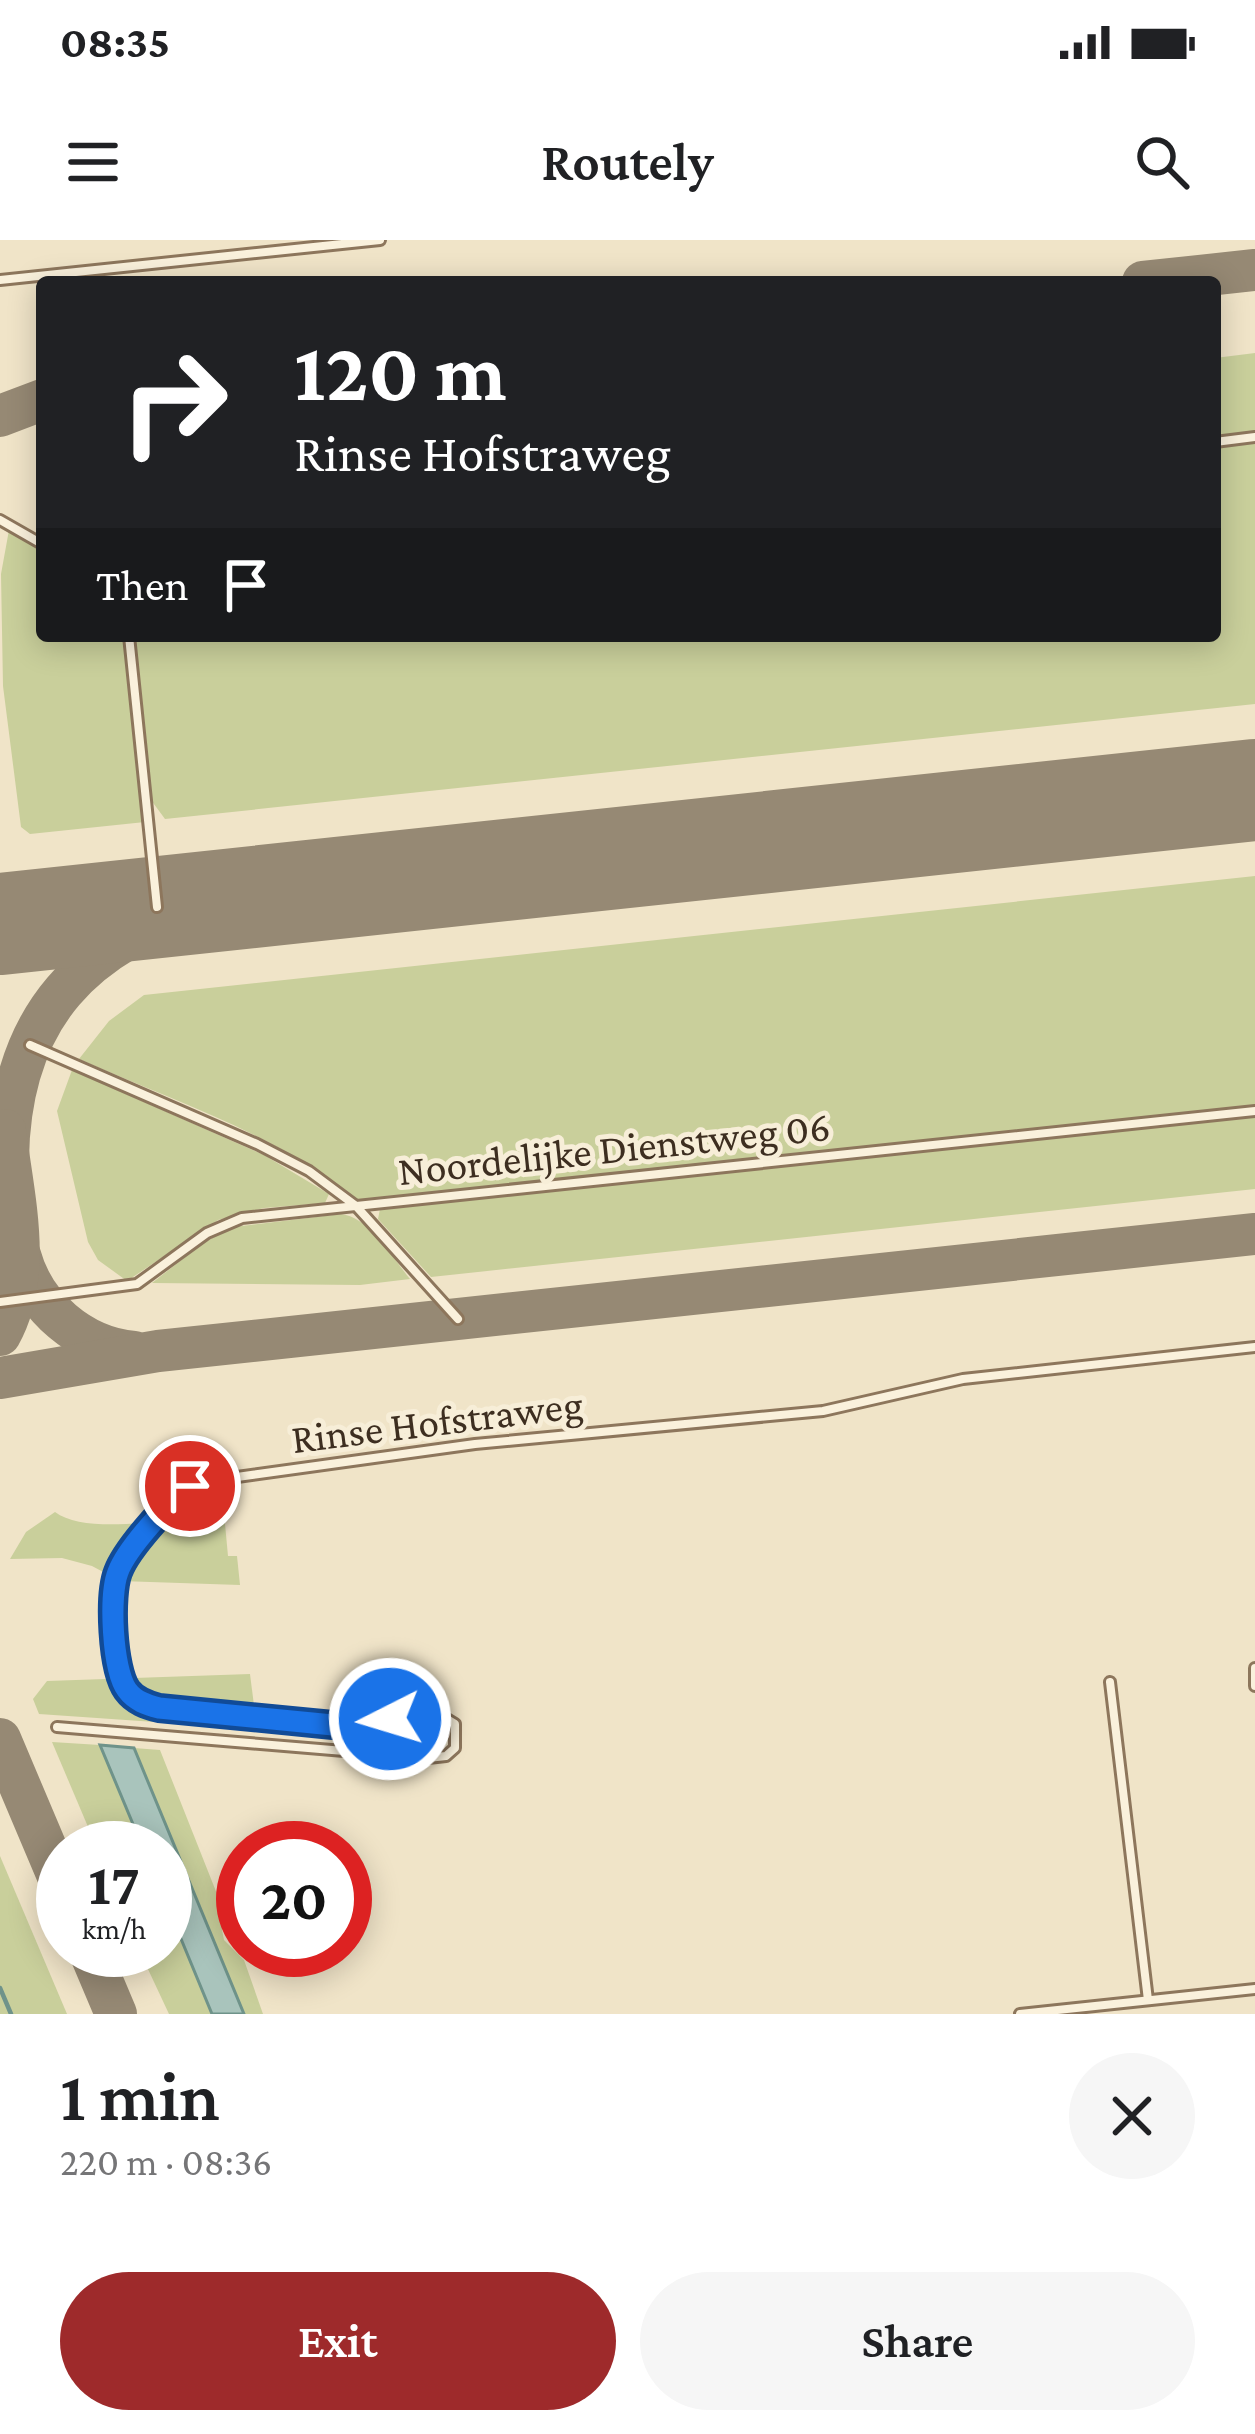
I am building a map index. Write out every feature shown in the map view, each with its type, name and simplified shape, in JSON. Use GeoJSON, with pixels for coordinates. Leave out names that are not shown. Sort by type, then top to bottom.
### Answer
{"type":"FeatureCollection","features":[{"type":"Feature","properties":{"kind":"lane"},"geometry":{"type":"LineString","coordinates":[[38,276],[380,240]]}},
{"type":"Feature","properties":{"kind":"lane"},"geometry":{"type":"LineString","coordinates":[[0,280],[36,276]]}},
{"type":"Feature","properties":{"kind":"lane"},"geometry":{"type":"LineString","coordinates":[[1221,441],[1255,437]]}},
{"type":"Feature","properties":{"kind":"lane"},"geometry":{"type":"LineString","coordinates":[[0,520],[36,541]]}},
{"type":"Feature","properties":{"kind":"lane"},"geometry":{"type":"LineString","coordinates":[[130,642],[158,907]]}},
{"type":"Feature","properties":{"kind":"lane"},"geometry":{"type":"LineString","coordinates":[[30,1045],[284,1156],[356,1206],[458,1319]]}},
{"type":"Feature","properties":{"kind":"lane","name":"Noordelijke Dienstweg 06"},"geometry":{"type":"LineString","coordinates":[[0,1302],[130,1287],[149,1279],[207,1233],[237,1220],[1255,1111]]}},
{"type":"Feature","properties":{"kind":"lane","name":"Rinse Hofstraweg"},"geometry":{"type":"LineString","coordinates":[[56,1727],[428,1757],[446,1756],[455,1748],[455,1724],[437,1713],[343,1726],[159,1708],[134,1696],[119,1668],[112,1599],[115,1582],[122,1562],[173,1501],[201,1482],[475,1444],[823,1411],[963,1379],[1255,1348]]}},
{"type":"Feature","properties":{"kind":"lane"},"geometry":{"type":"LineString","coordinates":[[1255,1667],[1255,1686]]}},
{"type":"Feature","properties":{"kind":"lane"},"geometry":{"type":"LineString","coordinates":[[1110,1682],[1148,2000]]}},
{"type":"Feature","properties":{"kind":"lane"},"geometry":{"type":"LineString","coordinates":[[1020,2014],[1255,1988]]}},
{"type":"Feature","properties":{"kind":"green space"},"geometry":{"type":"Polygon","coordinates":[[[1255,353],[1255,434],[1221,437],[1221,357],[1255,353]]]}},
{"type":"Feature","properties":{"kind":"green space"},"geometry":{"type":"Polygon","coordinates":[[[1255,443],[1255,704],[165,819],[151,800],[135,642],[1221,642],[1221,446],[1255,443]]]}},
{"type":"Feature","properties":{"kind":"green space"},"geometry":{"type":"Polygon","coordinates":[[[9,530],[36,547],[36,642],[126,642],[145,822],[30,834],[21,827],[3,686],[1,574],[9,530]]]}},
{"type":"Feature","properties":{"kind":"green space"},"geometry":{"type":"Polygon","coordinates":[[[1255,876],[1255,1105],[356,1200],[294,1156],[259,1138],[79,1059],[109,1021],[144,995],[1255,876]]]}},
{"type":"Feature","properties":{"kind":"green space"},"geometry":{"type":"Polygon","coordinates":[[[72,1070],[264,1155],[329,1194],[325,1203],[264,1208],[218,1220],[127,1281],[98,1260],[88,1242],[57,1111],[72,1070]]]}},
{"type":"Feature","properties":{"kind":"green space"},"geometry":{"type":"Polygon","coordinates":[[[1255,1116],[1255,1189],[431,1277],[378,1219],[380,1209],[1255,1116]]]}},
{"type":"Feature","properties":{"kind":"green space"},"geometry":{"type":"Polygon","coordinates":[[[341,1214],[371,1231],[410,1279],[360,1285],[152,1283],[203,1243],[233,1227],[341,1214]]]}},
{"type":"Feature","properties":{"kind":"green space"},"geometry":{"type":"Polygon","coordinates":[[[55,1512],[89,1523],[112,1524],[224,1513],[228,1556],[237,1556],[240,1585],[120,1581],[92,1566],[62,1558],[10,1559],[26,1532],[55,1512]]]}},
{"type":"Feature","properties":{"kind":"green space"},"geometry":{"type":"Polygon","coordinates":[[[250,1674],[257,1729],[39,1714],[33,1699],[47,1681],[250,1674]]]}},
{"type":"Feature","properties":{"kind":"green space"},"geometry":{"type":"Polygon","coordinates":[[[52,1742],[100,1745],[132,1821],[86,1821],[52,1742]]]}},
{"type":"Feature","properties":{"kind":"green space"},"geometry":{"type":"Polygon","coordinates":[[[134,1748],[160,1750],[188,1821],[164,1821],[134,1748]]]}},
{"type":"Feature","properties":{"kind":"green space"},"geometry":{"type":"Polygon","coordinates":[[[192,1831],[216,1891],[216,1946],[192,1888],[192,1831]]]}},
{"type":"Feature","properties":{"kind":"green space"},"geometry":{"type":"Polygon","coordinates":[[[0,1856],[36,1941],[36,1977],[51,1977],[67,2014],[0,2014],[0,1856]]]}},
{"type":"Feature","properties":{"kind":"green space"},"geometry":{"type":"Polygon","coordinates":[[[192,1965],[212,2014],[169,2014],[152,1977],[192,1977],[192,1965]]]}},
{"type":"Feature","properties":{"kind":"green space"},"geometry":{"type":"Polygon","coordinates":[[[229,1977],[250,1977],[263,2014],[244,2014],[229,1977]]]}},
{"type":"Feature","properties":{"kind":"water"},"geometry":{"type":"Polygon","coordinates":[[[100,1745],[134,1748],[164,1821],[132,1821],[100,1745]]]}},
{"type":"Feature","properties":{"kind":"water"},"geometry":{"type":"Polygon","coordinates":[[[192,1888],[216,1946],[216,1977],[229,1977],[244,2014],[212,2014],[192,1965],[192,1888]]]}},
{"type":"Feature","properties":{"kind":"waterway"},"geometry":{"type":"LineString","coordinates":[[0,1988],[11,2014]]}},
{"type":"Feature","properties":{"kind":"taxiway"},"geometry":{"type":"LineString","coordinates":[[1199,276],[1255,270]]}},
{"type":"Feature","properties":{"kind":"taxiway"},"geometry":{"type":"LineString","coordinates":[[0,416],[36,402]]}},
{"type":"Feature","properties":{"kind":"taxiway"},"geometry":{"type":"LineString","coordinates":[[8,1159],[12,1108],[23,1064],[40,1025],[63,991],[128,938],[216,901]]}},
{"type":"Feature","properties":{"kind":"taxiway"},"geometry":{"type":"LineString","coordinates":[[0,1335],[10,1311],[19,1261],[5,1130]]}},
{"type":"Feature","properties":{"kind":"taxiway"},"geometry":{"type":"LineString","coordinates":[[0,1378],[158,1351],[1255,1234]]}},
{"type":"Feature","properties":{"kind":"taxiway"},"geometry":{"type":"LineString","coordinates":[[20,1255],[36,1291],[62,1321],[96,1342],[134,1352]]}},
{"type":"Feature","properties":{"kind":"taxiway"},"geometry":{"type":"LineString","coordinates":[[0,1739],[36,1824]]}},
{"type":"Feature","properties":{"kind":"taxiway"},"geometry":{"type":"LineString","coordinates":[[100,1977],[116,2014]]}},
{"type":"Feature","properties":{"kind":"runway"},"geometry":{"type":"LineString","coordinates":[[0,924],[1255,790]]}},
{"type":"Feature","properties":{"kind":"route"},"geometry":{"type":"LineString","coordinates":[[190,1486],[129,1553],[115,1582],[112,1599],[119,1668],[127,1690],[159,1708],[343,1726],[390,1719]]}}]}
